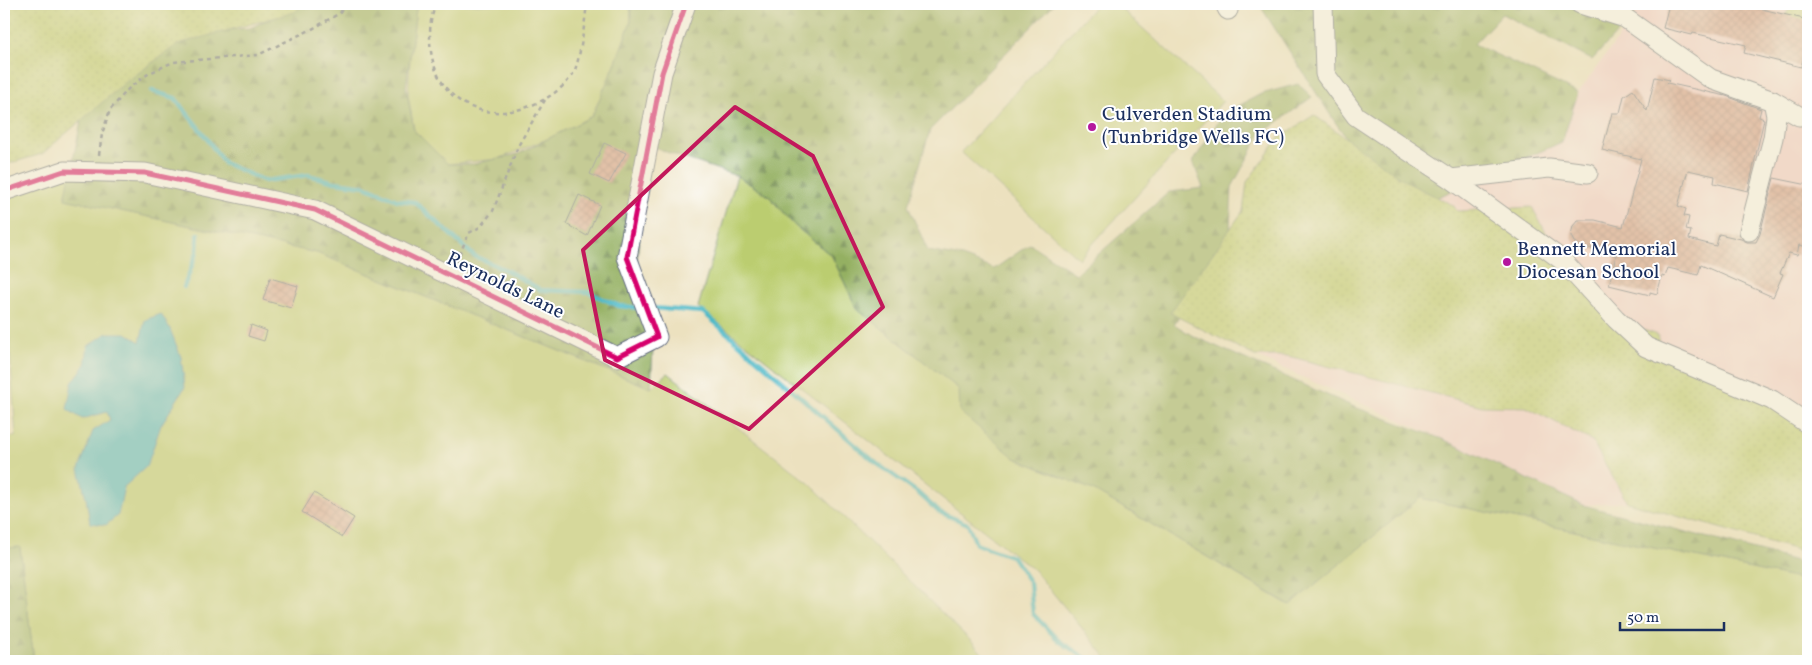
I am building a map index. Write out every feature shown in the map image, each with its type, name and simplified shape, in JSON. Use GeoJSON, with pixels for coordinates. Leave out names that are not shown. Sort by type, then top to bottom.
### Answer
{"type":"FeatureCollection","features":[{"type":"Feature","properties":{"kind":"street","name":"Reynolds Lane"},"geometry":{"type":"LineString","coordinates":[[4,190],[64,171],[144,173],[315,210],[617,357],[657,337],[628,257],[662,72],[686,4]]}},
{"type":"Feature","properties":{"kind":"street"},"geometry":{"type":"LineString","coordinates":[[1323,4],[1325,74],[1356,116],[1451,179],[1562,260],[1616,319],[1646,347],[1772,400],[1808,424]]}},
{"type":"Feature","properties":{"kind":"street"},"geometry":{"type":"LineString","coordinates":[[1580,4],[1625,18],[1711,78],[1773,101],[1798,116]]}},
{"type":"Feature","properties":{"kind":"street"},"geometry":{"type":"LineString","coordinates":[[1749,231],[1773,138],[1776,116],[1773,101]]}},
{"type":"Feature","properties":{"kind":"street"},"geometry":{"type":"LineString","coordinates":[[1451,179],[1549,168],[1588,173]]}},
{"type":"Feature","properties":{"kind":"path"},"geometry":{"type":"LineString","coordinates":[[98,172],[102,134],[110,110],[130,87],[148,74],[173,62],[258,55],[314,28],[340,12],[346,4]]}},
{"type":"Feature","properties":{"kind":"path"},"geometry":{"type":"LineString","coordinates":[[437,4],[433,11],[430,26],[431,58],[438,76],[449,92],[469,107],[486,112],[509,112],[529,108],[561,88],[574,73],[585,24],[587,4]]}},
{"type":"Feature","properties":{"kind":"path"},"geometry":{"type":"LineString","coordinates":[[460,251],[469,233],[480,227],[493,211],[518,146],[545,99]]}},
{"type":"Feature","properties":{"kind":"highlighted area"},"geometry":{"type":"Polygon","coordinates":[[[735,107],[813,156],[883,307],[749,429],[605,360],[583,250],[735,107]]]}},
{"type":"Feature","properties":{"kind":"shaded area","name":"Bennett Memorial Diocesan School"},"geometry":{"type":"Polygon","coordinates":[[[1646,4],[1808,4],[1808,553],[1627,502],[1583,505],[1445,440],[1255,356],[1170,313],[1243,211],[1247,182],[1279,138],[1314,115],[1408,183],[1562,142],[1578,93],[1637,12],[1646,4]]]}},
{"type":"Feature","properties":{"kind":"green space"},"geometry":{"type":"Polygon","coordinates":[[[4,4],[304,4],[295,12],[178,44],[126,82],[42,154],[4,165],[4,4]]]}},
{"type":"Feature","properties":{"kind":"green space"},"geometry":{"type":"Polygon","coordinates":[[[300,4],[414,4],[416,9],[406,87],[414,130],[448,164],[474,164],[518,154],[592,116],[616,62],[631,21],[631,4],[1054,4],[930,130],[908,206],[928,251],[962,257],[994,269],[1030,244],[1076,274],[1169,192],[1203,188],[1193,162],[1223,114],[1261,94],[1298,84],[1312,97],[1260,135],[1232,187],[1229,251],[1174,324],[1193,336],[1352,406],[1445,440],[1583,505],[1808,564],[1808,581],[1420,498],[1290,605],[1093,490],[1015,458],[960,412],[959,389],[857,309],[832,256],[794,225],[769,196],[737,176],[666,152],[649,144],[635,279],[654,330],[651,388],[317,253],[65,199],[87,92],[151,37],[250,28],[300,4]]]}},
{"type":"Feature","properties":{"kind":"green space"},"geometry":{"type":"Polygon","coordinates":[[[414,4],[630,4],[631,21],[616,62],[592,116],[552,137],[498,159],[447,164],[414,130],[408,95],[410,56],[416,9],[414,4]]]}},
{"type":"Feature","properties":{"kind":"green space","name":"Culverden Stadium (Tunbridge Wells FC)"},"geometry":{"type":"Polygon","coordinates":[[[1097,4],[1116,4],[1223,101],[1079,259],[961,152],[1097,4]]]}},
{"type":"Feature","properties":{"kind":"green space"},"geometry":{"type":"Polygon","coordinates":[[[1259,4],[1644,4],[1592,60],[1502,14],[1474,44],[1578,93],[1562,142],[1400,214],[1333,119],[1259,4]]]}},
{"type":"Feature","properties":{"kind":"green space"},"geometry":{"type":"Polygon","coordinates":[[[1794,4],[1808,4],[1808,23],[1784,16],[1794,4]]]}},
{"type":"Feature","properties":{"kind":"green space"},"geometry":{"type":"Polygon","coordinates":[[[1314,115],[1408,183],[1453,205],[1457,211],[1532,207],[1567,271],[1629,324],[1659,336],[1656,352],[1808,413],[1808,553],[1627,502],[1592,441],[1526,407],[1482,406],[1288,356],[1255,356],[1170,313],[1243,211],[1247,182],[1279,138],[1314,115]]]}},
{"type":"Feature","properties":{"kind":"green space"},"geometry":{"type":"Polygon","coordinates":[[[70,175],[66,199],[317,253],[651,388],[668,373],[810,484],[972,642],[989,661],[34,661],[20,548],[4,548],[4,439],[16,436],[9,338],[4,312],[4,196],[70,175]]]}},
{"type":"Feature","properties":{"kind":"green space"},"geometry":{"type":"Polygon","coordinates":[[[737,176],[769,196],[794,225],[832,256],[857,309],[959,389],[1015,458],[1093,490],[1289,605],[1420,498],[1808,581],[1808,661],[1109,661],[1034,570],[698,307],[737,176]]]}},
{"type":"Feature","properties":{"kind":"green space"},"geometry":{"type":"Polygon","coordinates":[[[20,547],[34,661],[4,661],[4,548],[20,547]]]}},
{"type":"Feature","properties":{"kind":"water"},"geometry":{"type":"Polygon","coordinates":[[[161,314],[170,329],[181,357],[185,387],[161,425],[147,466],[124,487],[118,515],[106,525],[90,523],[79,469],[93,431],[110,420],[107,412],[82,419],[67,409],[72,383],[85,365],[88,346],[107,333],[126,333],[140,342],[145,320],[161,314]]]}},
{"type":"Feature","properties":{"kind":"building"},"geometry":{"type":"Polygon","coordinates":[[[1669,4],[1741,4],[1808,20],[1808,58],[1804,57],[1801,67],[1744,53],[1746,45],[1663,28],[1669,4]]]}},
{"type":"Feature","properties":{"kind":"building"},"geometry":{"type":"Polygon","coordinates":[[[1655,77],[1670,80],[1667,83],[1726,96],[1761,109],[1759,117],[1764,119],[1748,191],[1714,183],[1715,176],[1688,170],[1678,206],[1686,209],[1684,216],[1689,217],[1686,230],[1691,231],[1689,239],[1716,246],[1719,234],[1747,242],[1756,242],[1760,234],[1774,178],[1808,185],[1808,247],[1799,245],[1797,255],[1789,253],[1780,273],[1783,274],[1773,297],[1701,265],[1698,275],[1668,268],[1665,277],[1662,276],[1657,294],[1650,292],[1650,295],[1609,285],[1616,255],[1584,247],[1574,242],[1571,236],[1573,226],[1578,220],[1595,220],[1623,227],[1641,159],[1602,150],[1612,113],[1620,113],[1624,96],[1633,90],[1647,111],[1655,77]]]}},
{"type":"Feature","properties":{"kind":"building"},"geometry":{"type":"Polygon","coordinates":[[[604,143],[626,153],[609,183],[590,174],[604,143]]]}},
{"type":"Feature","properties":{"kind":"building"},"geometry":{"type":"Polygon","coordinates":[[[579,195],[600,205],[587,236],[566,224],[579,195]]]}},
{"type":"Feature","properties":{"kind":"building"},"geometry":{"type":"Polygon","coordinates":[[[270,278],[298,286],[291,308],[263,300],[270,278]]]}},
{"type":"Feature","properties":{"kind":"building"},"geometry":{"type":"Polygon","coordinates":[[[251,325],[267,331],[264,341],[248,336],[251,325]]]}},
{"type":"Feature","properties":{"kind":"building"},"geometry":{"type":"Polygon","coordinates":[[[314,493],[354,518],[342,537],[302,512],[314,493]]]}},
{"type":"Feature","properties":{"kind":"waterway"},"geometry":{"type":"LineString","coordinates":[[152,91],[175,98],[224,163],[265,181],[308,175],[335,182],[365,186],[397,200],[415,202],[474,256],[506,270],[541,290],[588,292],[619,306],[642,308]]}},
{"type":"Feature","properties":{"kind":"waterway"},"geometry":{"type":"LineString","coordinates":[[184,287],[197,252],[198,234]]}},
{"type":"Feature","properties":{"kind":"waterway"},"geometry":{"type":"LineString","coordinates":[[652,308],[703,312],[876,463],[917,492],[939,512],[968,524],[976,544],[1013,557],[1030,583],[1033,614],[1059,641],[1084,657],[1084,661]]}},
{"type":"Feature","properties":{"kind":"cycle path"},"geometry":{"type":"LineString","coordinates":[[4,191],[64,171],[145,173],[315,210],[617,357],[657,337],[627,257],[662,73],[686,4]]}},
{"type":"Feature","properties":{"kind":"place","name":"Culverden Stadium (Tunbridge Wells FC)"},"geometry":{"type":"Point","coordinates":[1092,127]}},
{"type":"Feature","properties":{"kind":"place","name":"Bennett Memorial Diocesan School"},"geometry":{"type":"Point","coordinates":[1507,262]}}]}
